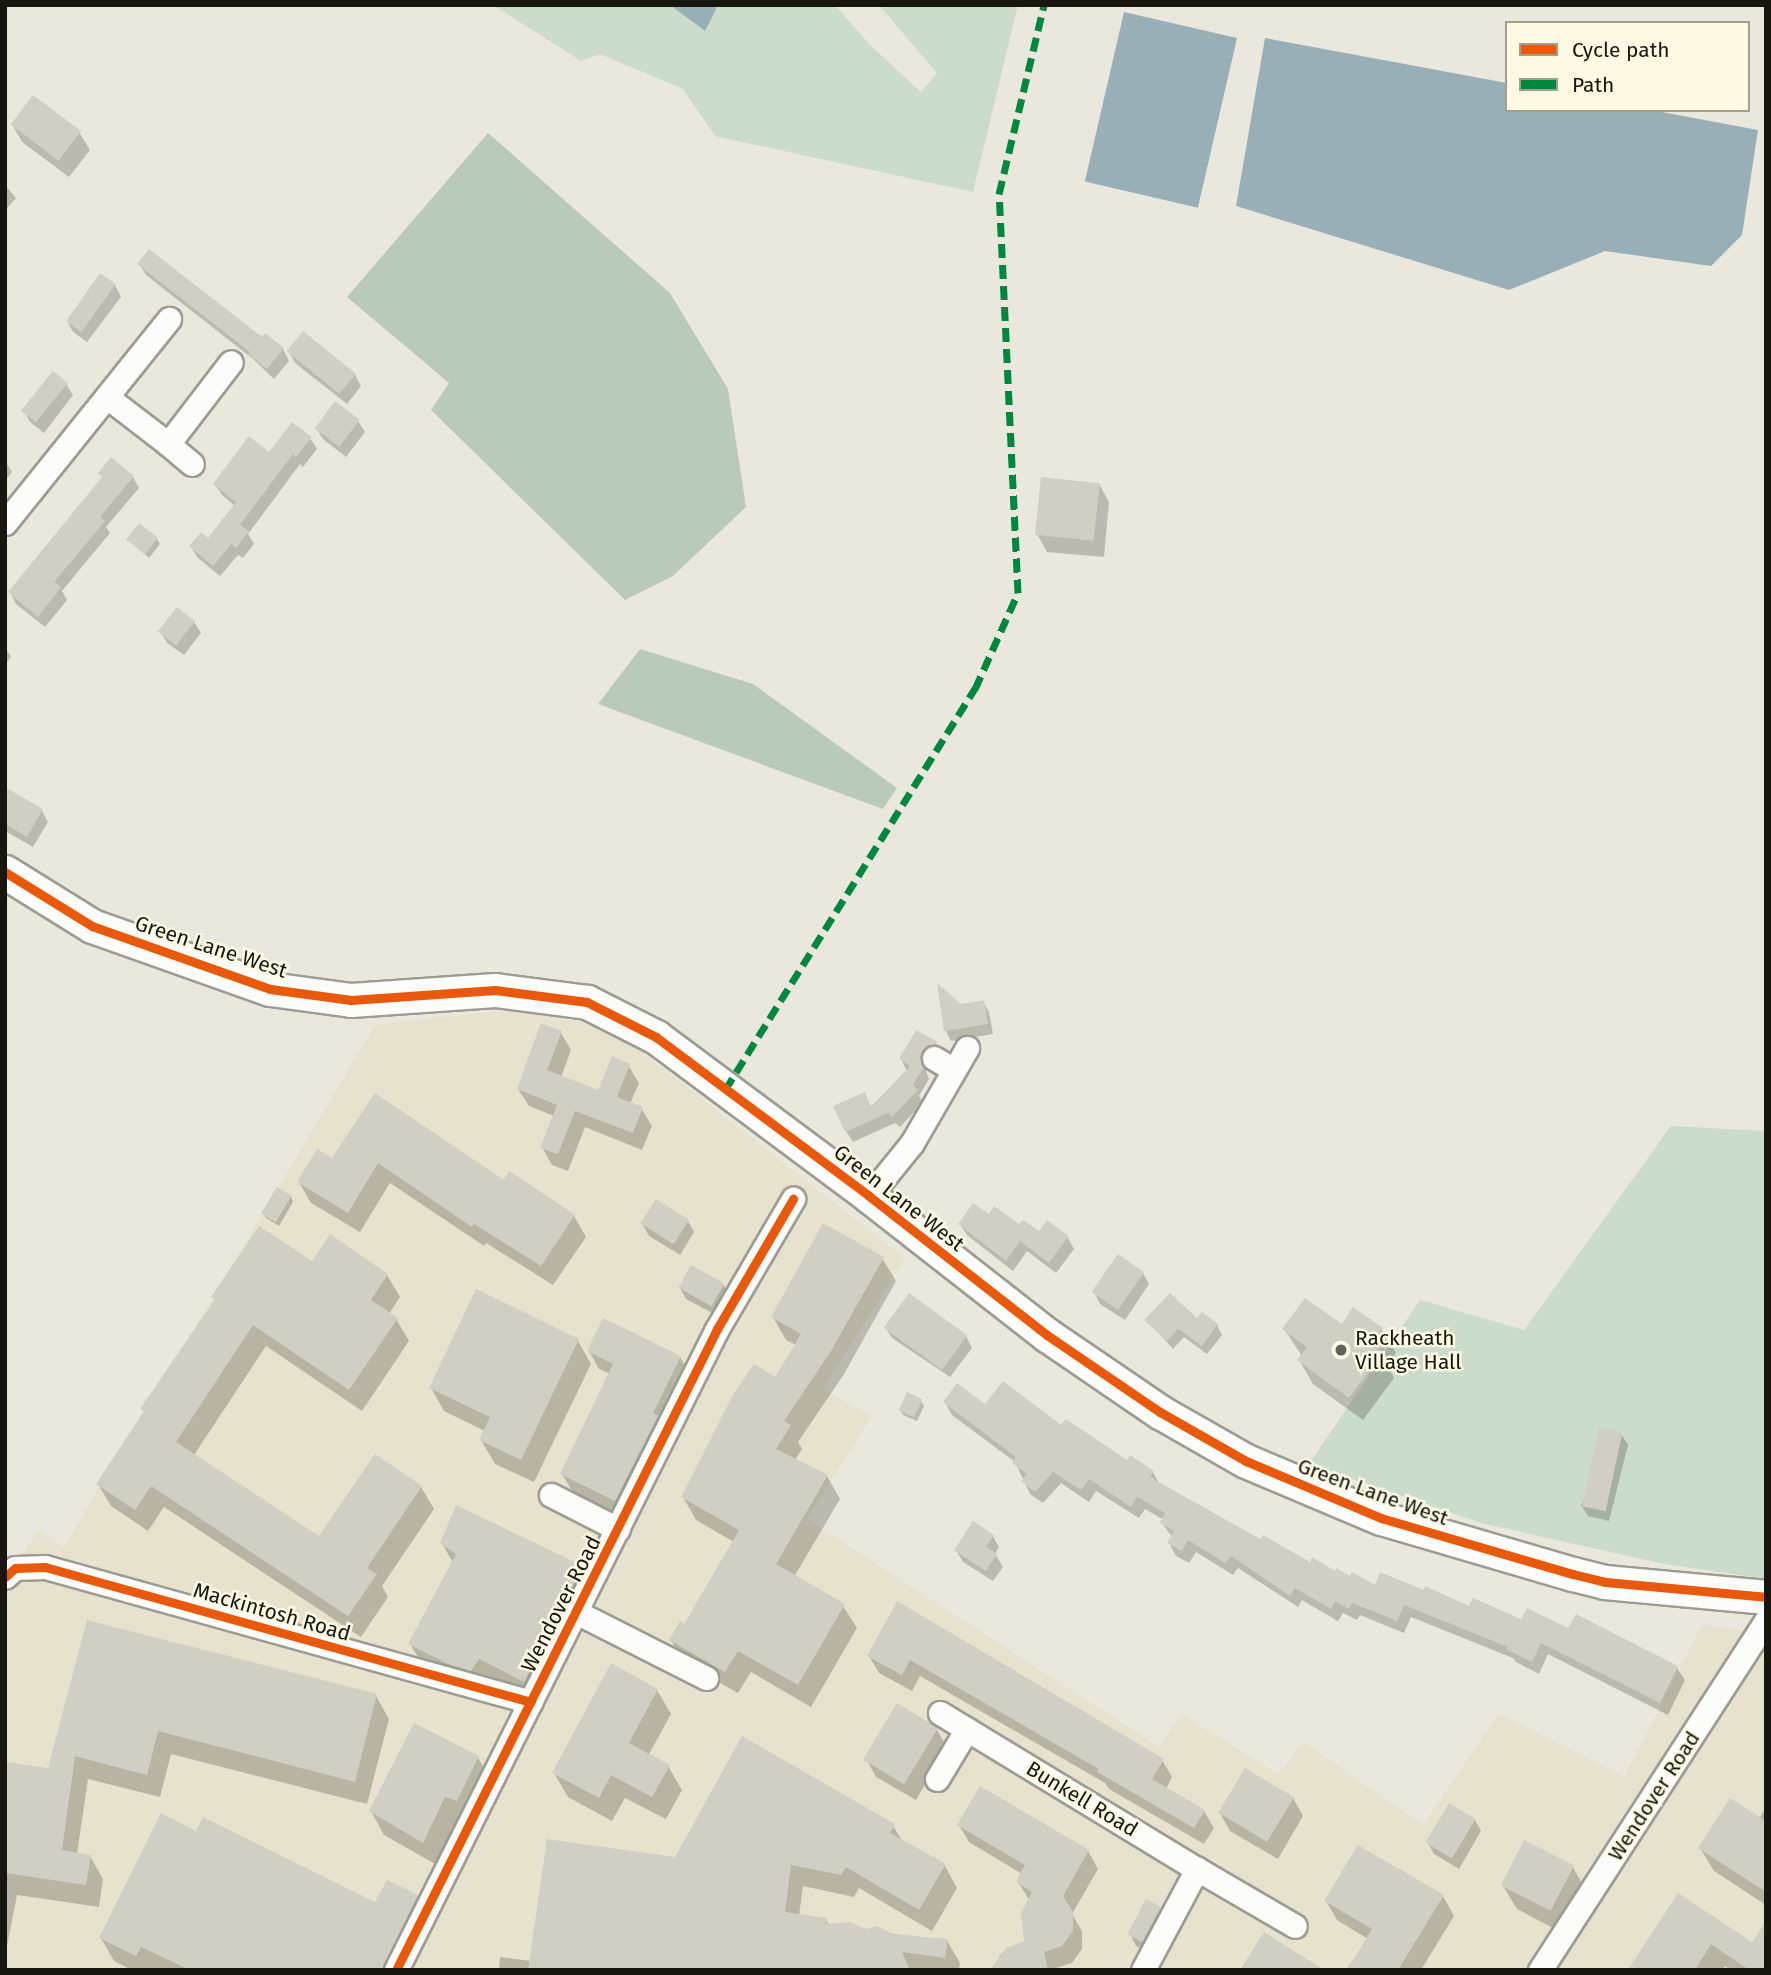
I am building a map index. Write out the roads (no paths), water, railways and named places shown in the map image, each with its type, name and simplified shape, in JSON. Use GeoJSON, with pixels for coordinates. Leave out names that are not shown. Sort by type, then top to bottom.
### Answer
{"type":"FeatureCollection","features":[{"type":"Feature","properties":{"kind":"street"},"geometry":{"type":"LineString","coordinates":[[5,523],[169,319]]}},
{"type":"Feature","properties":{"kind":"street"},"geometry":{"type":"LineString","coordinates":[[168,444],[231,362]]}},
{"type":"Feature","properties":{"kind":"street"},"geometry":{"type":"LineString","coordinates":[[107,397],[192,464]]}},
{"type":"Feature","properties":{"kind":"street","name":"Green Lane West"},"geometry":{"type":"LineString","coordinates":[[5,872],[92,926],[271,989],[351,1000],[495,990],[587,1002],[656,1037],[869,1196],[1046,1335],[1160,1412],[1246,1461],[1316,1493],[1381,1518],[1605,1582],[1766,1597]]}},
{"type":"Feature","properties":{"kind":"street"},"geometry":{"type":"LineString","coordinates":[[869,1196],[912,1143],[967,1048]]}},
{"type":"Feature","properties":{"kind":"street"},"geometry":{"type":"LineString","coordinates":[[934,1058],[954,1070]]}},
{"type":"Feature","properties":{"kind":"street","name":"Wendover Road"},"geometry":{"type":"LineString","coordinates":[[396,1970],[718,1329],[793,1199]]}},
{"type":"Feature","properties":{"kind":"street"},"geometry":{"type":"LineString","coordinates":[[551,1495],[618,1529]]}},
{"type":"Feature","properties":{"kind":"street","name":"Mackintosh Road"},"geometry":{"type":"LineString","coordinates":[[5,1577],[15,1568],[45,1567],[531,1702]]}},
{"type":"Feature","properties":{"kind":"street"},"geometry":{"type":"LineString","coordinates":[[576,1612],[706,1678]]}},
{"type":"Feature","properties":{"kind":"street","name":"Wendover Road"},"geometry":{"type":"LineString","coordinates":[[1540,1970],[1766,1620]]}},
{"type":"Feature","properties":{"kind":"street","name":"Bunkell Road"},"geometry":{"type":"LineString","coordinates":[[940,1713],[1295,1927]]}},
{"type":"Feature","properties":{"kind":"street"},"geometry":{"type":"LineString","coordinates":[[937,1779],[967,1729]]}},
{"type":"Feature","properties":{"kind":"street"},"geometry":{"type":"LineString","coordinates":[[1143,1970],[1197,1869]]}},
{"type":"Feature","properties":{"kind":"water"},"geometry":{"type":"Polygon","coordinates":[[[670,5],[718,5],[705,31],[670,5]]]}},
{"type":"Feature","properties":{"kind":"water"},"geometry":{"type":"Polygon","coordinates":[[[1124,12],[1237,38],[1198,208],[1085,182],[1124,12]]]}},
{"type":"Feature","properties":{"kind":"water"},"geometry":{"type":"Polygon","coordinates":[[[1265,38],[1505,83],[1505,112],[1662,112],[1758,130],[1742,235],[1711,266],[1605,251],[1509,290],[1236,206],[1265,38]]]}},
{"type":"Feature","properties":{"kind":"place","name":"Rackheath Village Hall"},"geometry":{"type":"Point","coordinates":[1341,1350]}}]}
